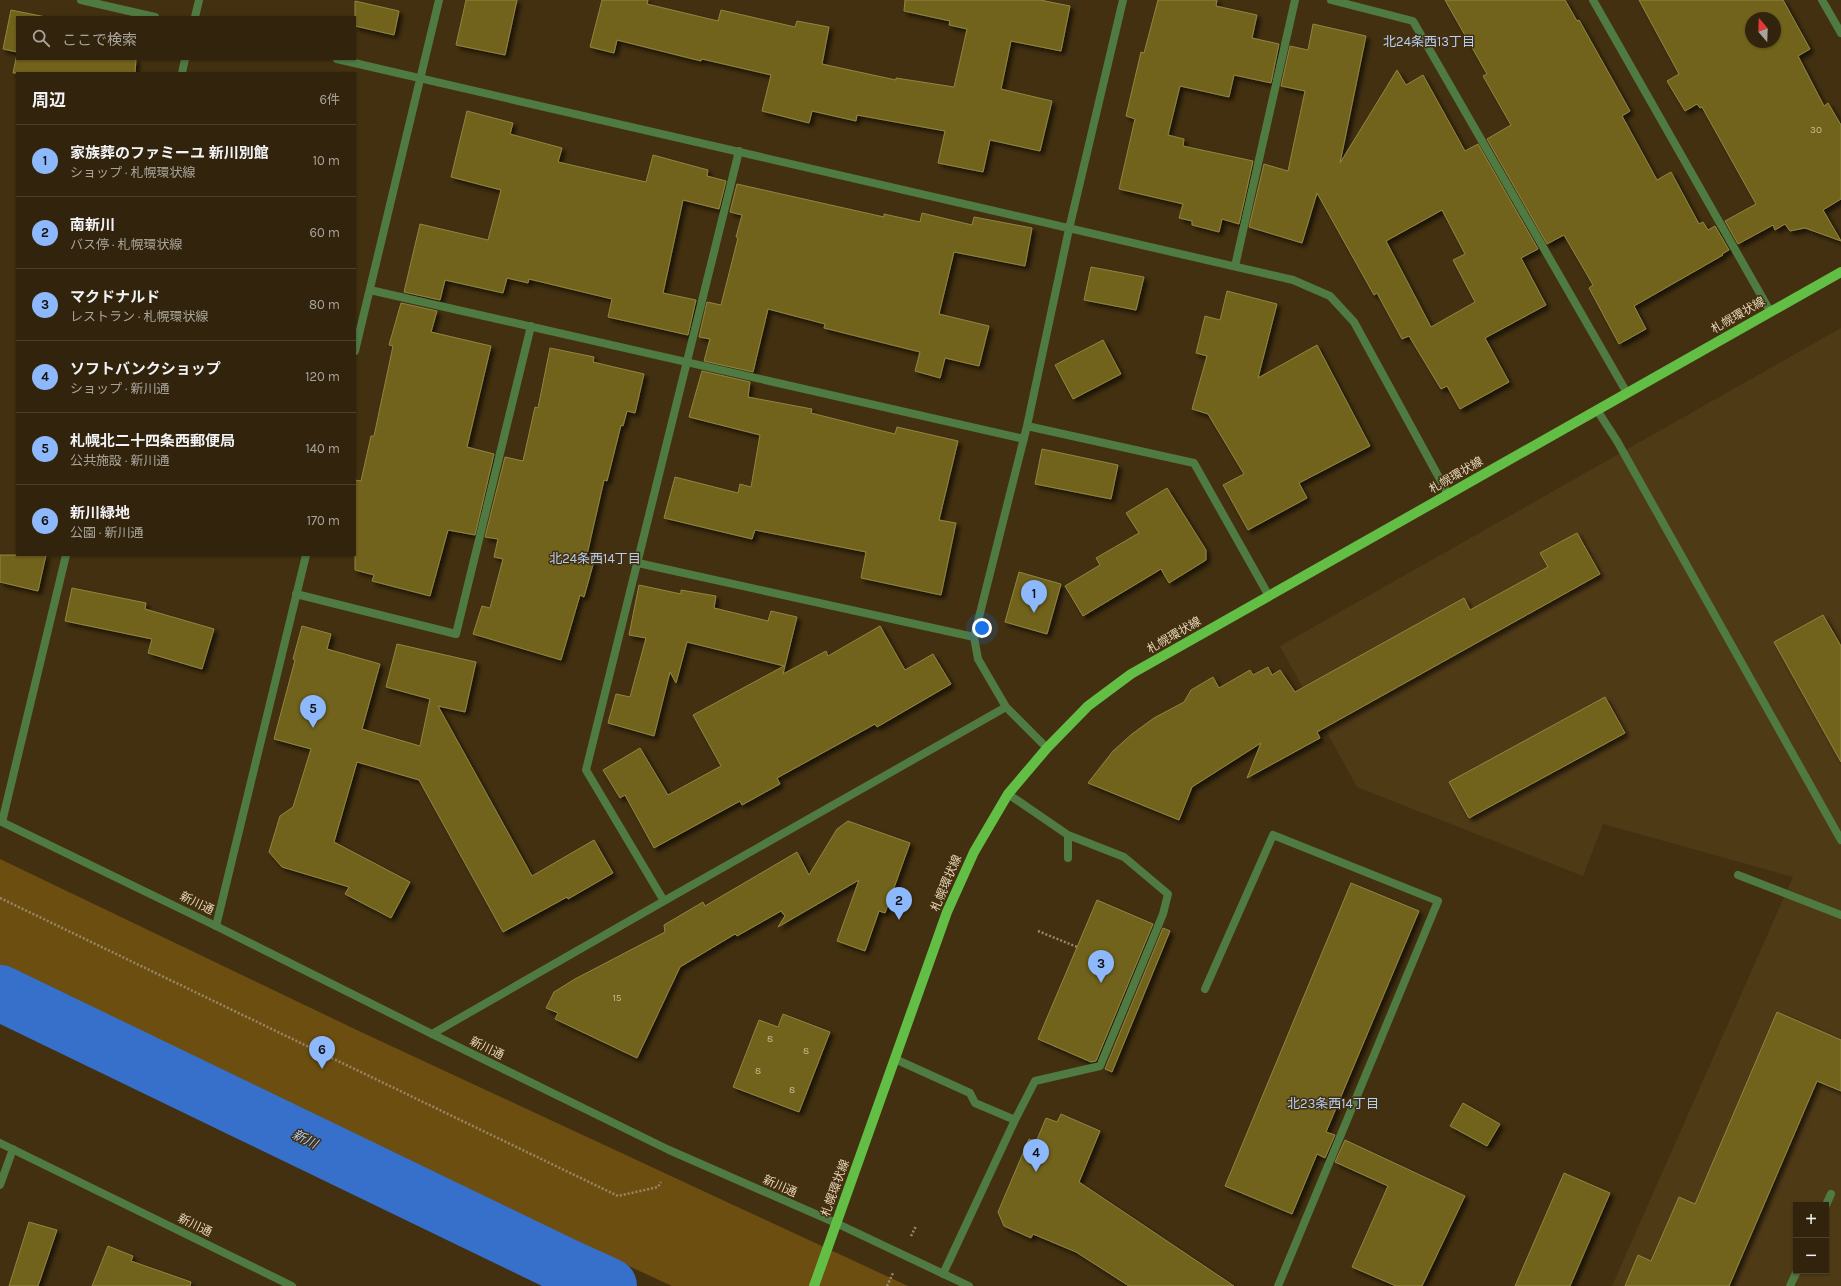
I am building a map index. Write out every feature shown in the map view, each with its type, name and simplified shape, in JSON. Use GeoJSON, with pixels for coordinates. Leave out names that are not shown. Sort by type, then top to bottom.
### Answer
{"type":"FeatureCollection","features":[{"type":"Feature","properties":{"kind":"main road","name":"札幌環状線"},"geometry":{"type":"LineString","coordinates":[[814,1286],[947,912],[974,852],[1008,794],[1047,748],[1088,706],[1131,674],[1841,272]]}},
{"type":"Feature","properties":{"kind":"street"},"geometry":{"type":"LineString","coordinates":[[81,0],[151,16]]}},
{"type":"Feature","properties":{"kind":"street"},"geometry":{"type":"LineString","coordinates":[[195,16],[199,0]]}},
{"type":"Feature","properties":{"kind":"street"},"geometry":{"type":"LineString","coordinates":[[356,348],[439,0]]}},
{"type":"Feature","properties":{"kind":"street"},"geometry":{"type":"LineString","coordinates":[[1047,748],[1006,707],[978,659],[974,637],[1024,439],[1069,228],[1123,0]]}},
{"type":"Feature","properties":{"kind":"street"},"geometry":{"type":"LineString","coordinates":[[1235,266],[1295,0]]}},
{"type":"Feature","properties":{"kind":"street"},"geometry":{"type":"LineString","coordinates":[[1333,0],[1413,21],[1627,393]]}},
{"type":"Feature","properties":{"kind":"street"},"geometry":{"type":"LineString","coordinates":[[1593,0],[1770,312]]}},
{"type":"Feature","properties":{"kind":"street"},"geometry":{"type":"LineString","coordinates":[[1822,0],[1841,33]]}},
{"type":"Feature","properties":{"kind":"street"},"geometry":{"type":"LineString","coordinates":[[182,72],[185,60]]}},
{"type":"Feature","properties":{"kind":"street"},"geometry":{"type":"LineString","coordinates":[[341,60],[1293,280],[1330,296],[1354,322],[1448,494]]}},
{"type":"Feature","properties":{"kind":"street"},"geometry":{"type":"LineString","coordinates":[[664,901],[586,770],[738,151]]}},
{"type":"Feature","properties":{"kind":"street"},"geometry":{"type":"LineString","coordinates":[[370,290],[1024,439]]}},
{"type":"Feature","properties":{"kind":"street"},"geometry":{"type":"LineString","coordinates":[[296,594],[456,634],[531,326]]}},
{"type":"Feature","properties":{"kind":"street"},"geometry":{"type":"LineString","coordinates":[[1597,410],[1617,441],[1841,840]]}},
{"type":"Feature","properties":{"kind":"street"},"geometry":{"type":"LineString","coordinates":[[1027,426],[1194,462],[1269,596]]}},
{"type":"Feature","properties":{"kind":"street"},"geometry":{"type":"LineString","coordinates":[[1,822],[66,556]]}},
{"type":"Feature","properties":{"kind":"street"},"geometry":{"type":"LineString","coordinates":[[216,926],[306,556]]}},
{"type":"Feature","properties":{"kind":"street"},"geometry":{"type":"LineString","coordinates":[[638,563],[974,637]]}},
{"type":"Feature","properties":{"kind":"street"},"geometry":{"type":"LineString","coordinates":[[432,1034],[1006,707]]}},
{"type":"Feature","properties":{"kind":"street"},"geometry":{"type":"LineString","coordinates":[[943,1274],[1034,1081],[1100,1066],[1163,914],[1168,894],[1124,857],[1068,835],[1008,794]]}},
{"type":"Feature","properties":{"kind":"street","name":"新川通"},"geometry":{"type":"LineString","coordinates":[[1,822],[216,926],[669,1150],[836,1223],[969,1286]]}},
{"type":"Feature","properties":{"kind":"street"},"geometry":{"type":"LineString","coordinates":[[1068,835],[1068,858]]}},
{"type":"Feature","properties":{"kind":"street"},"geometry":{"type":"LineString","coordinates":[[1205,989],[1273,835],[1438,901],[1278,1286]]}},
{"type":"Feature","properties":{"kind":"street"},"geometry":{"type":"LineString","coordinates":[[1738,875],[1841,915]]}},
{"type":"Feature","properties":{"kind":"street"},"geometry":{"type":"LineString","coordinates":[[895,1059],[970,1093],[975,1103],[1016,1120]]}},
{"type":"Feature","properties":{"kind":"street","name":"新川通"},"geometry":{"type":"LineString","coordinates":[[0,1143],[292,1286]]}},
{"type":"Feature","properties":{"kind":"street"},"geometry":{"type":"LineString","coordinates":[[0,1185],[13,1149]]}},
{"type":"Feature","properties":{"kind":"street"},"geometry":{"type":"LineString","coordinates":[[1827,1202],[1831,1194]]}},
{"type":"Feature","properties":{"kind":"street"},"geometry":{"type":"LineString","coordinates":[[1790,1286],[1796,1274]]}},
{"type":"Feature","properties":{"kind":"path"},"geometry":{"type":"LineString","coordinates":[[0,898],[618,1196],[658,1187],[661,1182]]}},
{"type":"Feature","properties":{"kind":"path"},"geometry":{"type":"LineString","coordinates":[[1038,931],[1077,947]]}},
{"type":"Feature","properties":{"kind":"shaded area"},"geometry":{"type":"Polygon","coordinates":[[[1841,328],[1841,1286],[1612,1286],[1793,877],[1603,824],[1583,876],[1357,787],[1280,646],[1841,328]]]}},
{"type":"Feature","properties":{"kind":"shaded area"},"geometry":{"type":"Polygon","coordinates":[[[0,859],[361,1032],[908,1286],[672,1286],[282,1106],[0,973],[0,859]]]}},
{"type":"Feature","properties":{"kind":"building"},"geometry":{"type":"Polygon","coordinates":[[[466,0],[517,0],[505,55],[456,45],[466,0]]]}},
{"type":"Feature","properties":{"kind":"building"},"geometry":{"type":"Polygon","coordinates":[[[602,0],[648,0],[647,4],[718,21],[721,10],[795,27],[797,21],[829,27],[822,64],[896,80],[896,78],[954,87],[967,29],[949,25],[950,21],[904,11],[905,0],[1040,0],[1070,6],[1061,51],[1011,41],[1001,89],[1052,101],[1040,151],[990,140],[983,172],[938,163],[945,131],[857,115],[856,121],[812,111],[809,123],[762,111],[771,75],[702,59],[701,61],[617,40],[614,53],[590,47],[602,0]]]}},
{"type":"Feature","properties":{"kind":"building"},"geometry":{"type":"Polygon","coordinates":[[[1158,0],[1217,0],[1216,6],[1257,15],[1252,38],[1279,44],[1271,83],[1234,75],[1229,97],[1180,86],[1168,135],[1184,139],[1183,146],[1253,161],[1239,224],[1222,219],[1219,232],[1192,225],[1192,221],[1179,218],[1183,204],[1119,189],[1135,119],[1126,116],[1141,52],[1144,53],[1158,0]]]}},
{"type":"Feature","properties":{"kind":"building"},"geometry":{"type":"Polygon","coordinates":[[[1445,0],[1565,0],[1577,21],[1579,20],[1630,111],[1622,116],[1657,180],[1671,172],[1699,224],[1703,222],[1708,230],[1715,226],[1729,250],[1722,254],[1723,255],[1634,306],[1646,329],[1619,344],[1589,288],[1593,285],[1564,235],[1547,244],[1487,139],[1511,125],[1483,76],[1487,74],[1445,0]]]}},
{"type":"Feature","properties":{"kind":"building"},"geometry":{"type":"Polygon","coordinates":[[[1639,0],[1783,0],[1810,49],[1798,56],[1824,106],[1828,103],[1841,125],[1841,199],[1823,210],[1841,241],[1805,228],[1790,231],[1785,224],[1775,230],[1773,225],[1738,244],[1725,221],[1756,204],[1702,107],[1700,108],[1697,104],[1685,111],[1667,81],[1679,74],[1639,0]]]}},
{"type":"Feature","properties":{"kind":"building"},"geometry":{"type":"Polygon","coordinates":[[[355,1],[399,11],[394,35],[356,26],[355,1]]]}},
{"type":"Feature","properties":{"kind":"building"},"geometry":{"type":"Polygon","coordinates":[[[11,10],[41,16],[16,16],[16,52],[3,49],[11,10]]]}},
{"type":"Feature","properties":{"kind":"building"},"geometry":{"type":"Polygon","coordinates":[[[1313,24],[1366,36],[1340,163],[1397,70],[1406,85],[1423,75],[1465,151],[1478,144],[1538,249],[1521,258],[1546,305],[1485,338],[1509,382],[1460,409],[1447,386],[1441,389],[1409,336],[1402,339],[1377,293],[1374,295],[1317,193],[1302,243],[1249,227],[1264,164],[1288,171],[1305,91],[1281,86],[1290,46],[1308,50],[1313,24]],[[1442,210],[1386,241],[1431,327],[1475,302],[1453,260],[1465,254],[1442,210]]]}},
{"type":"Feature","properties":{"kind":"building"},"geometry":{"type":"Polygon","coordinates":[[[16,59],[16,60],[136,60],[135,72],[13,73],[16,59]]]}},
{"type":"Feature","properties":{"kind":"building"},"geometry":{"type":"Polygon","coordinates":[[[467,111],[513,123],[510,134],[562,148],[558,162],[646,182],[653,155],[708,170],[707,176],[726,181],[719,209],[683,200],[663,293],[696,300],[688,335],[608,317],[612,299],[529,279],[528,283],[507,278],[503,293],[445,280],[440,300],[404,292],[420,224],[488,240],[501,190],[451,177],[467,111]]]}},
{"type":"Feature","properties":{"kind":"building"},"geometry":{"type":"Polygon","coordinates":[[[737,184],[884,217],[884,214],[920,222],[922,213],[972,225],[974,217],[1032,228],[1025,266],[954,252],[939,314],[989,326],[979,366],[945,358],[940,378],[915,371],[920,352],[824,328],[825,324],[768,309],[753,372],[704,361],[710,339],[699,337],[707,302],[721,305],[738,238],[736,237],[742,215],[730,212],[737,184]]]}},
{"type":"Feature","properties":{"kind":"building"},"geometry":{"type":"Polygon","coordinates":[[[1091,267],[1144,277],[1136,310],[1084,300],[1091,267]]]}},
{"type":"Feature","properties":{"kind":"building"},"geometry":{"type":"Polygon","coordinates":[[[1227,291],[1277,304],[1258,378],[1317,345],[1370,446],[1299,483],[1307,498],[1248,530],[1223,485],[1244,474],[1208,414],[1192,409],[1207,356],[1196,353],[1205,316],[1220,320],[1227,291]]]}},
{"type":"Feature","properties":{"kind":"building"},"geometry":{"type":"Polygon","coordinates":[[[401,303],[437,311],[431,332],[491,346],[467,447],[494,454],[475,535],[448,530],[430,596],[372,581],[374,575],[355,570],[356,480],[361,481],[371,436],[374,436],[393,346],[389,345],[401,303]]]}},
{"type":"Feature","properties":{"kind":"building"},"geometry":{"type":"Polygon","coordinates":[[[1103,340],[1121,374],[1073,399],[1055,365],[1103,340]]]}},
{"type":"Feature","properties":{"kind":"building"},"geometry":{"type":"Polygon","coordinates":[[[550,348],[594,357],[593,362],[644,374],[635,413],[627,411],[623,426],[621,425],[607,481],[604,480],[586,559],[594,561],[584,597],[580,595],[561,660],[473,634],[482,606],[490,608],[503,559],[494,557],[498,539],[485,537],[505,457],[523,461],[535,407],[538,408],[550,348]]]}},
{"type":"Feature","properties":{"kind":"building"},"geometry":{"type":"Polygon","coordinates":[[[702,371],[750,382],[748,397],[812,409],[811,413],[895,434],[897,427],[958,441],[939,520],[956,523],[941,595],[861,578],[866,552],[755,530],[752,539],[664,518],[675,477],[738,493],[740,484],[751,487],[760,435],[689,417],[702,371]]]}},
{"type":"Feature","properties":{"kind":"building"},"geometry":{"type":"Polygon","coordinates":[[[1042,449],[1118,465],[1111,499],[1035,484],[1042,449]]]}},
{"type":"Feature","properties":{"kind":"building"},"geometry":{"type":"Polygon","coordinates":[[[1167,488],[1206,550],[1206,560],[1169,583],[1161,569],[1083,616],[1065,586],[1100,565],[1096,558],[1139,533],[1126,513],[1167,488]]]}},
{"type":"Feature","properties":{"kind":"building"},"geometry":{"type":"Polygon","coordinates":[[[1577,533],[1600,574],[1317,732],[1320,738],[1247,778],[1261,743],[1192,787],[1179,820],[1088,783],[1113,751],[1132,734],[1154,718],[1184,702],[1191,690],[1213,677],[1219,688],[1250,670],[1253,675],[1268,667],[1272,675],[1280,670],[1295,692],[1464,598],[1470,610],[1548,567],[1540,553],[1577,533]]]}},
{"type":"Feature","properties":{"kind":"building"},"geometry":{"type":"Polygon","coordinates":[[[0,555],[46,556],[38,591],[0,582],[0,555]]]}},
{"type":"Feature","properties":{"kind":"building"},"geometry":{"type":"Polygon","coordinates":[[[1019,572],[1061,584],[1047,634],[1005,622],[1019,572]]]}},
{"type":"Feature","properties":{"kind":"building"},"geometry":{"type":"Polygon","coordinates":[[[639,585],[681,594],[681,590],[716,596],[714,608],[768,621],[771,611],[797,617],[783,674],[826,651],[828,656],[880,626],[905,670],[933,654],[951,684],[877,727],[875,724],[777,778],[780,784],[742,805],[740,801],[654,848],[625,795],[620,798],[603,770],[640,748],[668,795],[721,766],[693,715],[784,666],[687,642],[676,683],[670,672],[654,736],[608,723],[616,694],[630,697],[646,638],[629,635],[639,585]]]}},
{"type":"Feature","properties":{"kind":"building"},"geometry":{"type":"Polygon","coordinates":[[[72,588],[146,603],[145,609],[214,629],[202,669],[148,653],[152,639],[65,621],[72,588]]]}},
{"type":"Feature","properties":{"kind":"building"},"geometry":{"type":"Polygon","coordinates":[[[1823,615],[1841,646],[1841,762],[1774,642],[1823,615]]]}},
{"type":"Feature","properties":{"kind":"building"},"geometry":{"type":"Polygon","coordinates":[[[302,626],[331,634],[327,649],[380,664],[362,729],[420,746],[430,699],[386,687],[397,644],[476,662],[465,712],[438,706],[532,876],[594,840],[613,873],[568,899],[567,897],[503,932],[419,780],[357,762],[334,842],[410,882],[391,918],[345,894],[349,887],[282,867],[269,852],[280,816],[293,807],[311,749],[274,739],[295,660],[293,659],[302,626]]]}},
{"type":"Feature","properties":{"kind":"building"},"geometry":{"type":"Polygon","coordinates":[[[1605,697],[1625,733],[1469,818],[1449,782],[1605,697]]]}},
{"type":"Feature","properties":{"kind":"building"},"geometry":{"type":"Polygon","coordinates":[[[848,821],[910,843],[885,913],[879,911],[865,951],[837,941],[859,880],[778,927],[785,916],[781,911],[737,936],[735,934],[680,967],[637,1058],[555,1019],[558,1013],[546,1008],[554,992],[575,979],[665,932],[664,925],[703,902],[705,906],[797,852],[809,875],[837,829],[848,821]]]}},
{"type":"Feature","properties":{"kind":"building"},"geometry":{"type":"Polygon","coordinates":[[[1351,883],[1419,911],[1326,1132],[1335,1135],[1325,1158],[1317,1154],[1292,1214],[1225,1186],[1351,883]]]}},
{"type":"Feature","properties":{"kind":"building"},"geometry":{"type":"Polygon","coordinates":[[[1097,900],[1153,924],[1096,1061],[1091,1062],[1038,1039],[1097,900]]]}},
{"type":"Feature","properties":{"kind":"building"},"geometry":{"type":"Polygon","coordinates":[[[1163,928],[1170,931],[1112,1072],[1105,1069],[1163,928]]]}},
{"type":"Feature","properties":{"kind":"building"},"geometry":{"type":"Polygon","coordinates":[[[1777,1012],[1841,1040],[1841,1091],[1817,1081],[1729,1286],[1625,1286],[1638,1255],[1651,1261],[1679,1197],[1695,1204],[1777,1012]]]}},
{"type":"Feature","properties":{"kind":"building"},"geometry":{"type":"Polygon","coordinates":[[[783,1014],[830,1032],[799,1112],[733,1087],[759,1020],[778,1027],[783,1014]]]}},
{"type":"Feature","properties":{"kind":"building"},"geometry":{"type":"Polygon","coordinates":[[[1463,1103],[1500,1124],[1487,1146],[1450,1126],[1463,1103]]]}},
{"type":"Feature","properties":{"kind":"building"},"geometry":{"type":"Polygon","coordinates":[[[1061,1114],[1100,1131],[1079,1182],[1234,1286],[1129,1286],[1076,1252],[1033,1234],[1031,1238],[1004,1226],[998,1212],[1029,1139],[1036,1142],[1046,1118],[1057,1122],[1061,1114]]]}},
{"type":"Feature","properties":{"kind":"building"},"geometry":{"type":"Polygon","coordinates":[[[1345,1140],[1465,1196],[1422,1286],[1396,1286],[1352,1267],[1388,1186],[1335,1162],[1345,1140]]]}},
{"type":"Feature","properties":{"kind":"building"},"geometry":{"type":"Polygon","coordinates":[[[1564,1173],[1610,1193],[1570,1286],[1515,1286],[1564,1173]]]}},
{"type":"Feature","properties":{"kind":"building"},"geometry":{"type":"Polygon","coordinates":[[[29,1222],[57,1230],[38,1286],[9,1286],[29,1222]]]}},
{"type":"Feature","properties":{"kind":"building"},"geometry":{"type":"Polygon","coordinates":[[[108,1246],[133,1256],[131,1261],[191,1282],[190,1286],[92,1286],[108,1246]]]}},
{"type":"Feature","properties":{"kind":"waterway","name":"新川"},"geometry":{"type":"LineString","coordinates":[[0,993],[609,1286]]}},
{"type":"Feature","properties":{"kind":"place","name":"家族葬のファミーユ 新川別館"},"geometry":{"type":"Point","coordinates":[1034,613]}},
{"type":"Feature","properties":{"kind":"place","name":"札幌北二十四条西郵便局"},"geometry":{"type":"Point","coordinates":[313,728]}},
{"type":"Feature","properties":{"kind":"place","name":"南新川"},"geometry":{"type":"Point","coordinates":[899,920]}},
{"type":"Feature","properties":{"kind":"place","name":"マクドナルド"},"geometry":{"type":"Point","coordinates":[1101,983]}},
{"type":"Feature","properties":{"kind":"place","name":"新川緑地"},"geometry":{"type":"Point","coordinates":[322,1069]}},
{"type":"Feature","properties":{"kind":"place","name":"ソフトバンクショップ"},"geometry":{"type":"Point","coordinates":[1036,1172]}},
{"type":"Feature","properties":{"kind":"district","name":"北24条西13丁目"},"geometry":{"type":"Point","coordinates":[1429,41]}},
{"type":"Feature","properties":{"kind":"district","name":"北24条西14丁目"},"geometry":{"type":"Point","coordinates":[595,558]}},
{"type":"Feature","properties":{"kind":"district","name":"北23条西14丁目"},"geometry":{"type":"Point","coordinates":[1333,1103]}}]}
